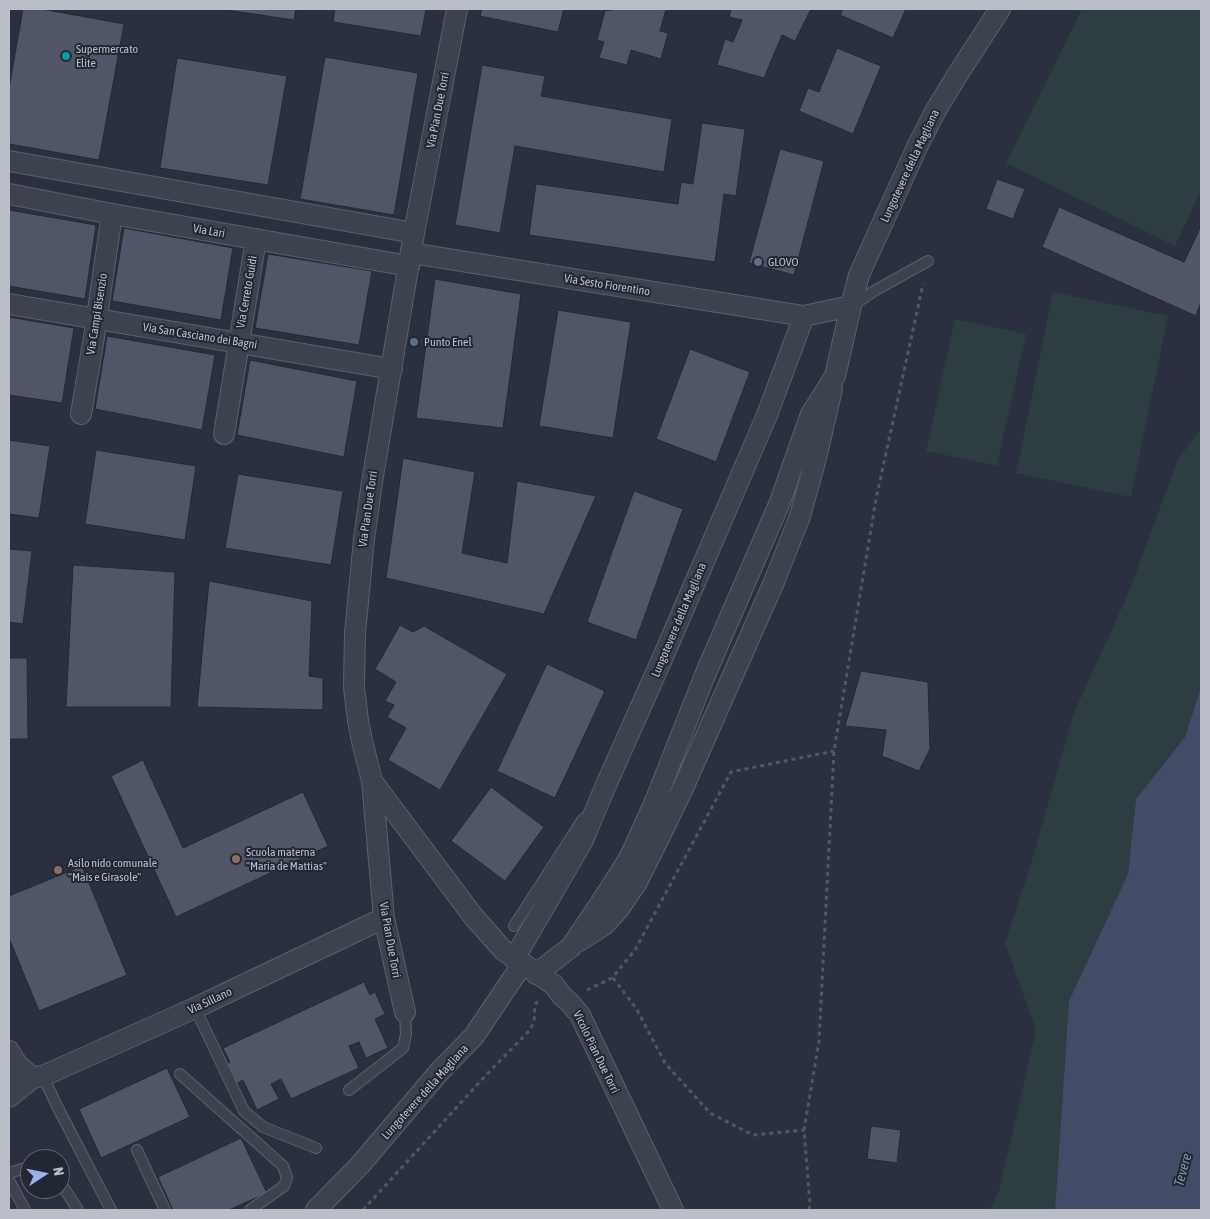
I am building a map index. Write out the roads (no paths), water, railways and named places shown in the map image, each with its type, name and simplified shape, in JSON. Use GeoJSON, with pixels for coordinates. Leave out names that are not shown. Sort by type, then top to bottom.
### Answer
{"type":"FeatureCollection","features":[{"type":"Feature","properties":{"kind":"street","name":"Via Pian Due Torri"},"geometry":{"type":"LineString","coordinates":[[404,1012],[384,918],[372,781],[362,741],[356,703],[354,670],[355,633],[364,539],[372,482],[411,251],[458,9]]}},
{"type":"Feature","properties":{"kind":"street","name":"Lungotevere della Magliana"},"geometry":{"type":"LineString","coordinates":[[524,966],[571,946],[627,862],[639,838],[705,675],[780,502],[811,414],[834,376],[859,275],[918,144],[951,85],[1000,9]]}},
{"type":"Feature","properties":{"kind":"street"},"geometry":{"type":"LineString","coordinates":[[9,161],[411,251]]}},
{"type":"Feature","properties":{"kind":"street","name":"Via Lari"},"geometry":{"type":"LineString","coordinates":[[9,194],[256,239],[411,251]]}},
{"type":"Feature","properties":{"kind":"street","name":"Via Campi Bisenzio"},"geometry":{"type":"LineString","coordinates":[[81,414],[112,214]]}},
{"type":"Feature","properties":{"kind":"street","name":"Via Cerreto Guidi"},"geometry":{"type":"LineString","coordinates":[[224,434],[256,239]]}},
{"type":"Feature","properties":{"kind":"street","name":"Via Sesto Fiorentino"},"geometry":{"type":"LineString","coordinates":[[411,251],[804,316]]}},
{"type":"Feature","properties":{"kind":"street","name":"Via San Casciano dei Bagni"},"geometry":{"type":"LineString","coordinates":[[9,304],[392,369]]}},
{"type":"Feature","properties":{"kind":"street"},"geometry":{"type":"LineString","coordinates":[[804,316],[851,306]]}},
{"type":"Feature","properties":{"kind":"street","name":"Lungotevere della Magliana"},"geometry":{"type":"LineString","coordinates":[[316,1210],[360,1165],[440,1071],[474,1036],[512,978],[524,966],[582,842],[664,657],[768,415],[804,316]]}},
{"type":"Feature","properties":{"kind":"street","name":"Vicolo Pian Due Torri"},"geometry":{"type":"LineString","coordinates":[[372,781],[474,916],[503,950],[554,985],[580,1015],[673,1210]]}},
{"type":"Feature","properties":{"kind":"street","name":"Via Sillano"},"geometry":{"type":"LineString","coordinates":[[9,1098],[38,1077],[195,1008],[384,918]]}},
{"type":"Feature","properties":{"kind":"street"},"geometry":{"type":"LineString","coordinates":[[9,1051],[18,1064],[38,1077]]}},
{"type":"Feature","properties":{"kind":"street","name":"Via Sillano"},"geometry":{"type":"LineString","coordinates":[[9,1081],[38,1077]]}},
{"type":"Feature","properties":{"kind":"lane"},"geometry":{"type":"LineString","coordinates":[[851,306],[928,261]]}},
{"type":"Feature","properties":{"kind":"lane"},"geometry":{"type":"LineString","coordinates":[[514,926],[606,785]]}},
{"type":"Feature","properties":{"kind":"lane"},"geometry":{"type":"LineString","coordinates":[[195,1008],[244,1111],[263,1127],[316,1148]]}},
{"type":"Feature","properties":{"kind":"lane"},"geometry":{"type":"LineString","coordinates":[[349,1090],[403,1048],[406,1034],[404,1012]]}},
{"type":"Feature","properties":{"kind":"lane"},"geometry":{"type":"LineString","coordinates":[[180,1074],[283,1166],[287,1178],[284,1186],[250,1210]]}},
{"type":"Feature","properties":{"kind":"lane"},"geometry":{"type":"LineString","coordinates":[[38,1077],[57,1106],[112,1210]]}},
{"type":"Feature","properties":{"kind":"lane"},"geometry":{"type":"LineString","coordinates":[[137,1150],[165,1210]]}},
{"type":"Feature","properties":{"kind":"lane"},"geometry":{"type":"LineString","coordinates":[[9,1180],[25,1210]]}},
{"type":"Feature","properties":{"kind":"lane"},"geometry":{"type":"LineString","coordinates":[[70,1198],[78,1210]]}},
{"type":"Feature","properties":{"kind":"water","name":"Tevere"},"geometry":{"type":"Polygon","coordinates":[[[1201,687],[1201,1210],[1055,1210],[1069,1001],[1128,874],[1136,799],[1185,737],[1201,687]]]}},
{"type":"Feature","properties":{"kind":"place","name":"Supermercato Elite"},"geometry":{"type":"Point","coordinates":[66,56]}},
{"type":"Feature","properties":{"kind":"place","name":"GLOVO"},"geometry":{"type":"Point","coordinates":[758,262]}},
{"type":"Feature","properties":{"kind":"place","name":"Punto Enel"},"geometry":{"type":"Point","coordinates":[414,342]}},
{"type":"Feature","properties":{"kind":"place","name":"Scuola materna \"Maria de Mattias\""},"geometry":{"type":"Point","coordinates":[236,859]}},
{"type":"Feature","properties":{"kind":"place","name":"Asilo nido comunale \"Mais e Girasole\""},"geometry":{"type":"Point","coordinates":[58,870]}}]}
